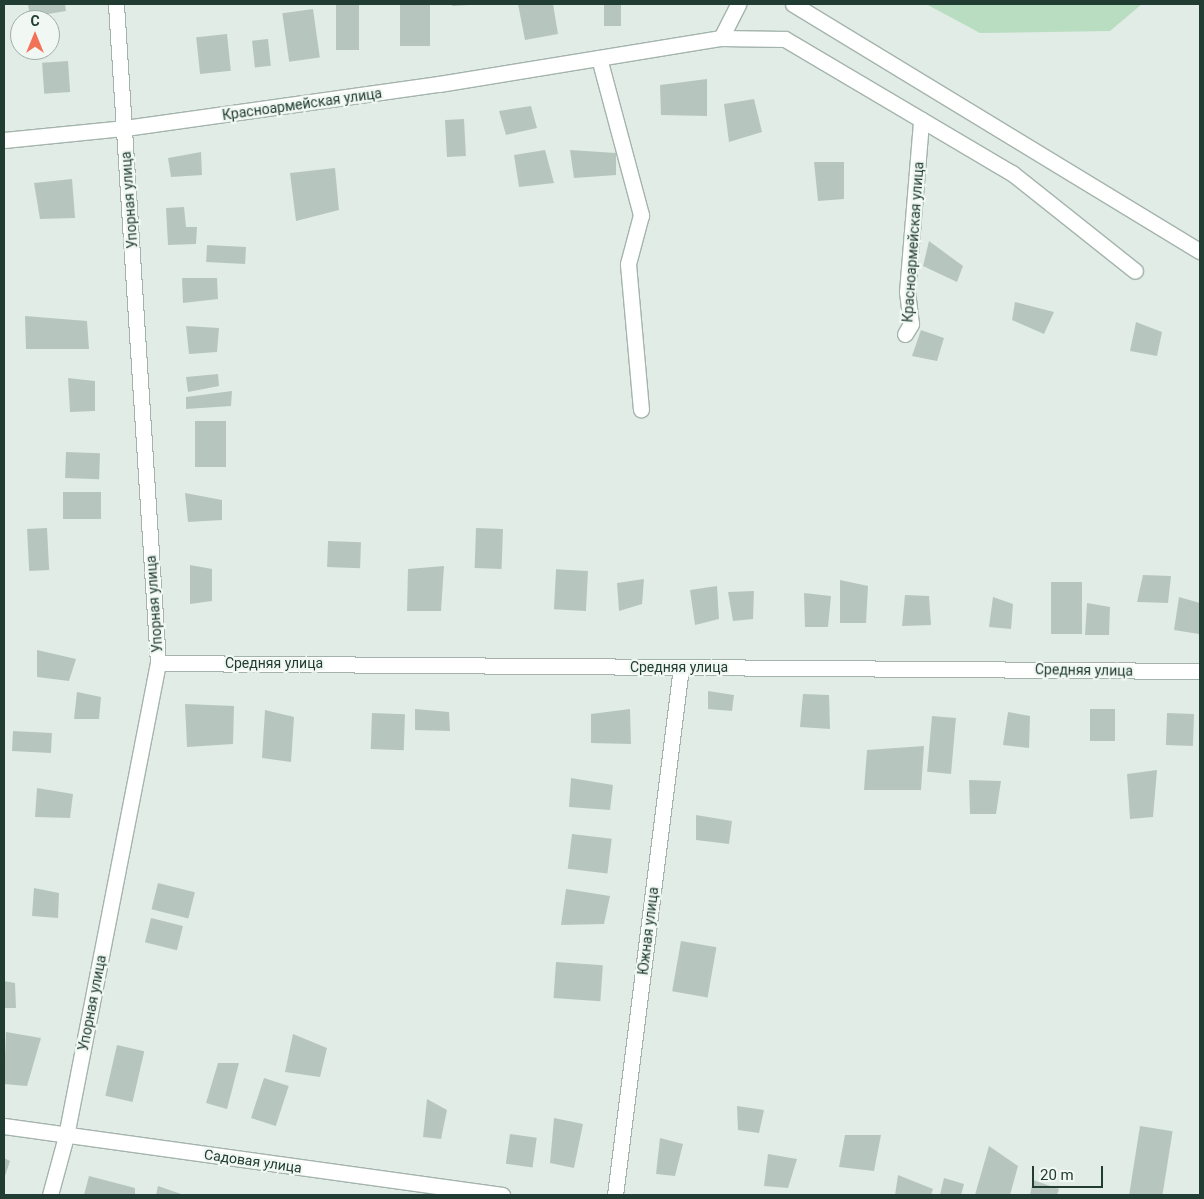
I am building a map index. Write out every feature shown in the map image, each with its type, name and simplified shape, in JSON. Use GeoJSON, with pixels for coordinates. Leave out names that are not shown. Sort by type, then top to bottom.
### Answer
{"type":"FeatureCollection","features":[{"type":"Feature","properties":{"kind":"street","name":"Упорная улица"},"geometry":{"type":"LineString","coordinates":[[50,1195],[66,1136],[158,663],[116,4]]}},
{"type":"Feature","properties":{"kind":"street"},"geometry":{"type":"LineString","coordinates":[[721,38],[738,4]]}},
{"type":"Feature","properties":{"kind":"street"},"geometry":{"type":"LineString","coordinates":[[793,4],[1200,251]]}},
{"type":"Feature","properties":{"kind":"street","name":"Красноармейская улица"},"geometry":{"type":"LineString","coordinates":[[4,140],[125,128],[439,84],[721,38],[785,39],[1012,173],[1135,271]]}},
{"type":"Feature","properties":{"kind":"street"},"geometry":{"type":"LineString","coordinates":[[599,58],[641,215],[628,264],[641,409]]}},
{"type":"Feature","properties":{"kind":"street","name":"Красноармейская улица"},"geometry":{"type":"LineString","coordinates":[[905,334],[911,324],[907,292],[921,120]]}},
{"type":"Feature","properties":{"kind":"street","name":"Средняя улица"},"geometry":{"type":"LineString","coordinates":[[158,663],[1200,671]]}},
{"type":"Feature","properties":{"kind":"street","name":"Южная улица"},"geometry":{"type":"LineString","coordinates":[[615,1195],[681,666]]}},
{"type":"Feature","properties":{"kind":"street","name":"Садовая улица"},"geometry":{"type":"LineString","coordinates":[[4,1126],[502,1195]]}},
{"type":"Feature","properties":{"kind":"green space"},"geometry":{"type":"Polygon","coordinates":[[[926,4],[1142,4],[1110,31],[980,33],[926,4]]]}},
{"type":"Feature","properties":{"kind":"building"},"geometry":{"type":"Polygon","coordinates":[[[28,4],[65,4],[66,11],[60,12],[60,10],[29,10],[28,4]]]}},
{"type":"Feature","properties":{"kind":"building"},"geometry":{"type":"Polygon","coordinates":[[[336,4],[359,4],[359,50],[336,50],[336,4]]]}},
{"type":"Feature","properties":{"kind":"building"},"geometry":{"type":"Polygon","coordinates":[[[400,4],[430,4],[430,46],[400,46],[400,4]]]}},
{"type":"Feature","properties":{"kind":"building"},"geometry":{"type":"Polygon","coordinates":[[[452,4],[468,4],[469,5],[452,6],[452,4]]]}},
{"type":"Feature","properties":{"kind":"building"},"geometry":{"type":"Polygon","coordinates":[[[518,4],[553,4],[558,34],[525,40],[518,4]]]}},
{"type":"Feature","properties":{"kind":"building"},"geometry":{"type":"Polygon","coordinates":[[[604,4],[621,4],[621,26],[604,26],[604,4]]]}},
{"type":"Feature","properties":{"kind":"building"},"geometry":{"type":"Polygon","coordinates":[[[313,9],[320,58],[289,62],[282,13],[313,9]]]}},
{"type":"Feature","properties":{"kind":"building"},"geometry":{"type":"Polygon","coordinates":[[[227,34],[231,71],[200,74],[196,37],[227,34]]]}},
{"type":"Feature","properties":{"kind":"building"},"geometry":{"type":"Polygon","coordinates":[[[268,39],[271,66],[255,68],[252,41],[268,39]]]}},
{"type":"Feature","properties":{"kind":"building"},"geometry":{"type":"Polygon","coordinates":[[[68,61],[70,92],[44,94],[42,63],[68,61]]]}},
{"type":"Feature","properties":{"kind":"building"},"geometry":{"type":"Polygon","coordinates":[[[707,79],[707,116],[661,115],[660,85],[707,79]]]}},
{"type":"Feature","properties":{"kind":"building"},"geometry":{"type":"Polygon","coordinates":[[[754,99],[762,132],[729,142],[724,104],[754,99]]]}},
{"type":"Feature","properties":{"kind":"building"},"geometry":{"type":"Polygon","coordinates":[[[531,106],[537,128],[506,135],[499,111],[531,106]]]}},
{"type":"Feature","properties":{"kind":"building"},"geometry":{"type":"Polygon","coordinates":[[[464,119],[466,156],[447,157],[445,120],[464,119]]]}},
{"type":"Feature","properties":{"kind":"building"},"geometry":{"type":"Polygon","coordinates":[[[545,150],[554,183],[519,187],[514,155],[545,150]]]}},
{"type":"Feature","properties":{"kind":"building"},"geometry":{"type":"Polygon","coordinates":[[[570,150],[616,153],[616,175],[574,178],[570,150]]]}},
{"type":"Feature","properties":{"kind":"building"},"geometry":{"type":"Polygon","coordinates":[[[201,152],[202,175],[171,177],[168,158],[201,152]]]}},
{"type":"Feature","properties":{"kind":"building"},"geometry":{"type":"Polygon","coordinates":[[[814,162],[844,162],[844,199],[818,201],[814,162]]]}},
{"type":"Feature","properties":{"kind":"building"},"geometry":{"type":"Polygon","coordinates":[[[335,168],[339,210],[296,221],[290,173],[335,168]]]}},
{"type":"Feature","properties":{"kind":"building"},"geometry":{"type":"Polygon","coordinates":[[[72,179],[75,218],[40,219],[34,183],[72,179]]]}},
{"type":"Feature","properties":{"kind":"building"},"geometry":{"type":"Polygon","coordinates":[[[184,207],[186,227],[197,227],[196,244],[168,245],[166,208],[184,207]]]}},
{"type":"Feature","properties":{"kind":"building"},"geometry":{"type":"Polygon","coordinates":[[[929,241],[963,266],[957,282],[923,266],[929,241]]]}},
{"type":"Feature","properties":{"kind":"building"},"geometry":{"type":"Polygon","coordinates":[[[207,245],[246,247],[245,264],[206,262],[207,245]]]}},
{"type":"Feature","properties":{"kind":"building"},"geometry":{"type":"Polygon","coordinates":[[[182,278],[217,278],[218,299],[183,303],[182,278]]]}},
{"type":"Feature","properties":{"kind":"building"},"geometry":{"type":"Polygon","coordinates":[[[1015,302],[1054,312],[1044,334],[1012,320],[1015,302]]]}},
{"type":"Feature","properties":{"kind":"building"},"geometry":{"type":"Polygon","coordinates":[[[25,316],[87,321],[89,349],[26,349],[25,316]]]}},
{"type":"Feature","properties":{"kind":"building"},"geometry":{"type":"Polygon","coordinates":[[[1136,322],[1162,332],[1157,356],[1130,351],[1136,322]]]}},
{"type":"Feature","properties":{"kind":"building"},"geometry":{"type":"Polygon","coordinates":[[[186,326],[219,328],[217,352],[189,354],[186,326]]]}},
{"type":"Feature","properties":{"kind":"building"},"geometry":{"type":"Polygon","coordinates":[[[921,330],[944,338],[937,361],[912,356],[921,330]]]}},
{"type":"Feature","properties":{"kind":"building"},"geometry":{"type":"Polygon","coordinates":[[[218,374],[219,386],[188,392],[186,377],[218,374]]]}},
{"type":"Feature","properties":{"kind":"building"},"geometry":{"type":"Polygon","coordinates":[[[68,378],[95,381],[95,411],[70,412],[68,378]]]}},
{"type":"Feature","properties":{"kind":"building"},"geometry":{"type":"Polygon","coordinates":[[[232,391],[231,406],[186,409],[186,397],[232,391]]]}},
{"type":"Feature","properties":{"kind":"building"},"geometry":{"type":"Polygon","coordinates":[[[195,421],[226,421],[226,467],[195,467],[195,421]]]}},
{"type":"Feature","properties":{"kind":"building"},"geometry":{"type":"Polygon","coordinates":[[[66,452],[100,453],[99,479],[65,478],[66,452]]]}},
{"type":"Feature","properties":{"kind":"building"},"geometry":{"type":"Polygon","coordinates":[[[63,492],[101,492],[101,519],[63,519],[63,492]]]}},
{"type":"Feature","properties":{"kind":"building"},"geometry":{"type":"Polygon","coordinates":[[[185,493],[222,500],[222,520],[188,522],[185,493]]]}},
{"type":"Feature","properties":{"kind":"building"},"geometry":{"type":"Polygon","coordinates":[[[47,528],[49,570],[29,571],[27,529],[47,528]]]}},
{"type":"Feature","properties":{"kind":"building"},"geometry":{"type":"Polygon","coordinates":[[[476,528],[503,529],[502,569],[475,568],[476,528]]]}},
{"type":"Feature","properties":{"kind":"building"},"geometry":{"type":"Polygon","coordinates":[[[328,541],[361,542],[360,568],[327,567],[328,541]]]}},
{"type":"Feature","properties":{"kind":"building"},"geometry":{"type":"Polygon","coordinates":[[[190,565],[212,569],[212,601],[190,604],[190,565]]]}},
{"type":"Feature","properties":{"kind":"building"},"geometry":{"type":"Polygon","coordinates":[[[444,566],[441,611],[407,611],[408,569],[444,566]]]}},
{"type":"Feature","properties":{"kind":"building"},"geometry":{"type":"Polygon","coordinates":[[[556,569],[588,571],[586,611],[554,609],[556,569]]]}},
{"type":"Feature","properties":{"kind":"building"},"geometry":{"type":"Polygon","coordinates":[[[1143,575],[1171,576],[1168,603],[1137,602],[1143,575]]]}},
{"type":"Feature","properties":{"kind":"building"},"geometry":{"type":"Polygon","coordinates":[[[644,579],[642,604],[619,611],[617,583],[644,579]]]}},
{"type":"Feature","properties":{"kind":"building"},"geometry":{"type":"Polygon","coordinates":[[[840,580],[868,586],[866,623],[840,623],[840,580]]]}},
{"type":"Feature","properties":{"kind":"building"},"geometry":{"type":"Polygon","coordinates":[[[1051,582],[1082,582],[1082,634],[1051,634],[1051,582]]]}},
{"type":"Feature","properties":{"kind":"building"},"geometry":{"type":"Polygon","coordinates":[[[717,586],[719,619],[695,625],[690,590],[717,586]]]}},
{"type":"Feature","properties":{"kind":"building"},"geometry":{"type":"Polygon","coordinates":[[[754,591],[753,619],[733,621],[728,592],[754,591]]]}},
{"type":"Feature","properties":{"kind":"building"},"geometry":{"type":"Polygon","coordinates":[[[804,593],[831,596],[828,627],[805,627],[804,593]]]}},
{"type":"Feature","properties":{"kind":"building"},"geometry":{"type":"Polygon","coordinates":[[[905,595],[929,596],[931,625],[902,626],[905,595]]]}},
{"type":"Feature","properties":{"kind":"building"},"geometry":{"type":"Polygon","coordinates":[[[993,597],[1013,604],[1011,629],[989,627],[993,597]]]}},
{"type":"Feature","properties":{"kind":"building"},"geometry":{"type":"Polygon","coordinates":[[[1179,597],[1200,603],[1199,634],[1174,630],[1179,597]]]}},
{"type":"Feature","properties":{"kind":"building"},"geometry":{"type":"Polygon","coordinates":[[[1087,603],[1110,607],[1109,635],[1085,635],[1087,603]]]}},
{"type":"Feature","properties":{"kind":"building"},"geometry":{"type":"Polygon","coordinates":[[[37,650],[76,659],[69,681],[37,677],[37,650]]]}},
{"type":"Feature","properties":{"kind":"building"},"geometry":{"type":"Polygon","coordinates":[[[708,691],[734,695],[732,711],[708,709],[708,691]]]}},
{"type":"Feature","properties":{"kind":"building"},"geometry":{"type":"Polygon","coordinates":[[[77,692],[101,697],[99,719],[74,719],[77,692]]]}},
{"type":"Feature","properties":{"kind":"building"},"geometry":{"type":"Polygon","coordinates":[[[803,694],[829,695],[830,729],[800,727],[803,694]]]}},
{"type":"Feature","properties":{"kind":"building"},"geometry":{"type":"Polygon","coordinates":[[[185,704],[234,706],[233,744],[187,747],[185,704]]]}},
{"type":"Feature","properties":{"kind":"building"},"geometry":{"type":"Polygon","coordinates":[[[415,709],[449,712],[450,731],[415,730],[415,709]]]}},
{"type":"Feature","properties":{"kind":"building"},"geometry":{"type":"Polygon","coordinates":[[[630,709],[631,744],[591,743],[591,714],[630,709]]]}},
{"type":"Feature","properties":{"kind":"building"},"geometry":{"type":"Polygon","coordinates":[[[1090,709],[1115,709],[1115,741],[1090,741],[1090,709]]]}},
{"type":"Feature","properties":{"kind":"building"},"geometry":{"type":"Polygon","coordinates":[[[265,710],[294,717],[291,762],[262,758],[265,710]]]}},
{"type":"Feature","properties":{"kind":"building"},"geometry":{"type":"Polygon","coordinates":[[[1008,712],[1030,716],[1029,748],[1003,745],[1008,712]]]}},
{"type":"Feature","properties":{"kind":"building"},"geometry":{"type":"Polygon","coordinates":[[[372,713],[405,714],[404,750],[371,749],[372,713]]]}},
{"type":"Feature","properties":{"kind":"building"},"geometry":{"type":"Polygon","coordinates":[[[1167,713],[1194,714],[1193,746],[1166,745],[1167,713]]]}},
{"type":"Feature","properties":{"kind":"building"},"geometry":{"type":"Polygon","coordinates":[[[932,716],[956,718],[951,774],[927,772],[932,716]]]}},
{"type":"Feature","properties":{"kind":"building"},"geometry":{"type":"Polygon","coordinates":[[[13,731],[52,733],[51,753],[12,751],[13,731]]]}},
{"type":"Feature","properties":{"kind":"building"},"geometry":{"type":"Polygon","coordinates":[[[924,746],[921,790],[864,790],[867,750],[924,746]]]}},
{"type":"Feature","properties":{"kind":"building"},"geometry":{"type":"Polygon","coordinates":[[[1157,770],[1153,817],[1130,819],[1127,774],[1157,770]]]}},
{"type":"Feature","properties":{"kind":"building"},"geometry":{"type":"Polygon","coordinates":[[[571,778],[613,785],[610,810],[569,807],[571,778]]]}},
{"type":"Feature","properties":{"kind":"building"},"geometry":{"type":"Polygon","coordinates":[[[969,780],[1001,781],[996,814],[970,814],[969,780]]]}},
{"type":"Feature","properties":{"kind":"building"},"geometry":{"type":"Polygon","coordinates":[[[37,788],[73,794],[70,818],[35,817],[37,788]]]}},
{"type":"Feature","properties":{"kind":"building"},"geometry":{"type":"Polygon","coordinates":[[[696,815],[732,821],[729,844],[696,840],[696,815]]]}},
{"type":"Feature","properties":{"kind":"building"},"geometry":{"type":"Polygon","coordinates":[[[572,834],[612,839],[607,874],[568,869],[572,834]]]}},
{"type":"Feature","properties":{"kind":"building"},"geometry":{"type":"Polygon","coordinates":[[[158,883],[195,892],[188,918],[151,909],[158,883]]]}},
{"type":"Feature","properties":{"kind":"building"},"geometry":{"type":"Polygon","coordinates":[[[34,888],[59,893],[58,918],[32,916],[34,888]]]}},
{"type":"Feature","properties":{"kind":"building"},"geometry":{"type":"Polygon","coordinates":[[[566,889],[610,896],[604,924],[561,925],[566,889]]]}},
{"type":"Feature","properties":{"kind":"building"},"geometry":{"type":"Polygon","coordinates":[[[151,918],[183,926],[177,950],[145,942],[151,918]]]}},
{"type":"Feature","properties":{"kind":"building"},"geometry":{"type":"Polygon","coordinates":[[[681,941],[716,947],[708,997],[672,991],[681,941]]]}},
{"type":"Feature","properties":{"kind":"building"},"geometry":{"type":"Polygon","coordinates":[[[556,962],[603,965],[600,1001],[553,998],[556,962]]]}},
{"type":"Feature","properties":{"kind":"building"},"geometry":{"type":"Polygon","coordinates":[[[4,981],[15,983],[16,1008],[4,1008],[4,981]]]}},
{"type":"Feature","properties":{"kind":"building"},"geometry":{"type":"Polygon","coordinates":[[[6,1032],[41,1038],[27,1086],[4,1084],[6,1032]]]}},
{"type":"Feature","properties":{"kind":"building"},"geometry":{"type":"Polygon","coordinates":[[[293,1034],[327,1048],[320,1077],[285,1072],[293,1034]]]}},
{"type":"Feature","properties":{"kind":"building"},"geometry":{"type":"Polygon","coordinates":[[[117,1045],[144,1051],[133,1102],[105,1096],[117,1045]]]}},
{"type":"Feature","properties":{"kind":"building"},"geometry":{"type":"Polygon","coordinates":[[[218,1063],[239,1063],[227,1109],[206,1103],[218,1063]]]}},
{"type":"Feature","properties":{"kind":"building"},"geometry":{"type":"Polygon","coordinates":[[[264,1078],[289,1086],[276,1126],[251,1118],[264,1078]]]}},
{"type":"Feature","properties":{"kind":"building"},"geometry":{"type":"Polygon","coordinates":[[[427,1099],[447,1110],[441,1139],[423,1137],[427,1099]]]}},
{"type":"Feature","properties":{"kind":"building"},"geometry":{"type":"Polygon","coordinates":[[[737,1106],[764,1110],[759,1133],[738,1130],[737,1106]]]}},
{"type":"Feature","properties":{"kind":"building"},"geometry":{"type":"Polygon","coordinates":[[[554,1118],[583,1124],[574,1168],[550,1163],[554,1118]]]}},
{"type":"Feature","properties":{"kind":"building"},"geometry":{"type":"Polygon","coordinates":[[[1140,1126],[1173,1131],[1162,1195],[1129,1195],[1140,1126]]]}},
{"type":"Feature","properties":{"kind":"building"},"geometry":{"type":"Polygon","coordinates":[[[510,1134],[537,1138],[533,1167],[506,1164],[510,1134]]]}},
{"type":"Feature","properties":{"kind":"building"},"geometry":{"type":"Polygon","coordinates":[[[845,1135],[881,1135],[874,1171],[839,1167],[845,1135]]]}},
{"type":"Feature","properties":{"kind":"building"},"geometry":{"type":"Polygon","coordinates":[[[660,1138],[683,1144],[675,1176],[656,1174],[660,1138]]]}},
{"type":"Feature","properties":{"kind":"building"},"geometry":{"type":"Polygon","coordinates":[[[989,1146],[1018,1166],[1010,1195],[975,1195],[989,1146]]]}},
{"type":"Feature","properties":{"kind":"building"},"geometry":{"type":"Polygon","coordinates":[[[768,1154],[797,1159],[788,1188],[764,1186],[768,1154]]]}},
{"type":"Feature","properties":{"kind":"building"},"geometry":{"type":"Polygon","coordinates":[[[4,1158],[10,1161],[4,1179],[4,1158]]]}},
{"type":"Feature","properties":{"kind":"building"},"geometry":{"type":"Polygon","coordinates":[[[898,1175],[933,1189],[931,1195],[895,1195],[898,1175]]]}},
{"type":"Feature","properties":{"kind":"building"},"geometry":{"type":"Polygon","coordinates":[[[89,1176],[135,1188],[135,1195],[84,1195],[89,1176]]]}},
{"type":"Feature","properties":{"kind":"building"},"geometry":{"type":"Polygon","coordinates":[[[944,1178],[964,1184],[961,1195],[940,1195],[944,1178]]]}},
{"type":"Feature","properties":{"kind":"building"},"geometry":{"type":"Polygon","coordinates":[[[1033,1180],[1059,1189],[1057,1195],[1030,1195],[1033,1180]]]}},
{"type":"Feature","properties":{"kind":"building"},"geometry":{"type":"Polygon","coordinates":[[[158,1186],[184,1195],[156,1195],[158,1186]]]}}]}
